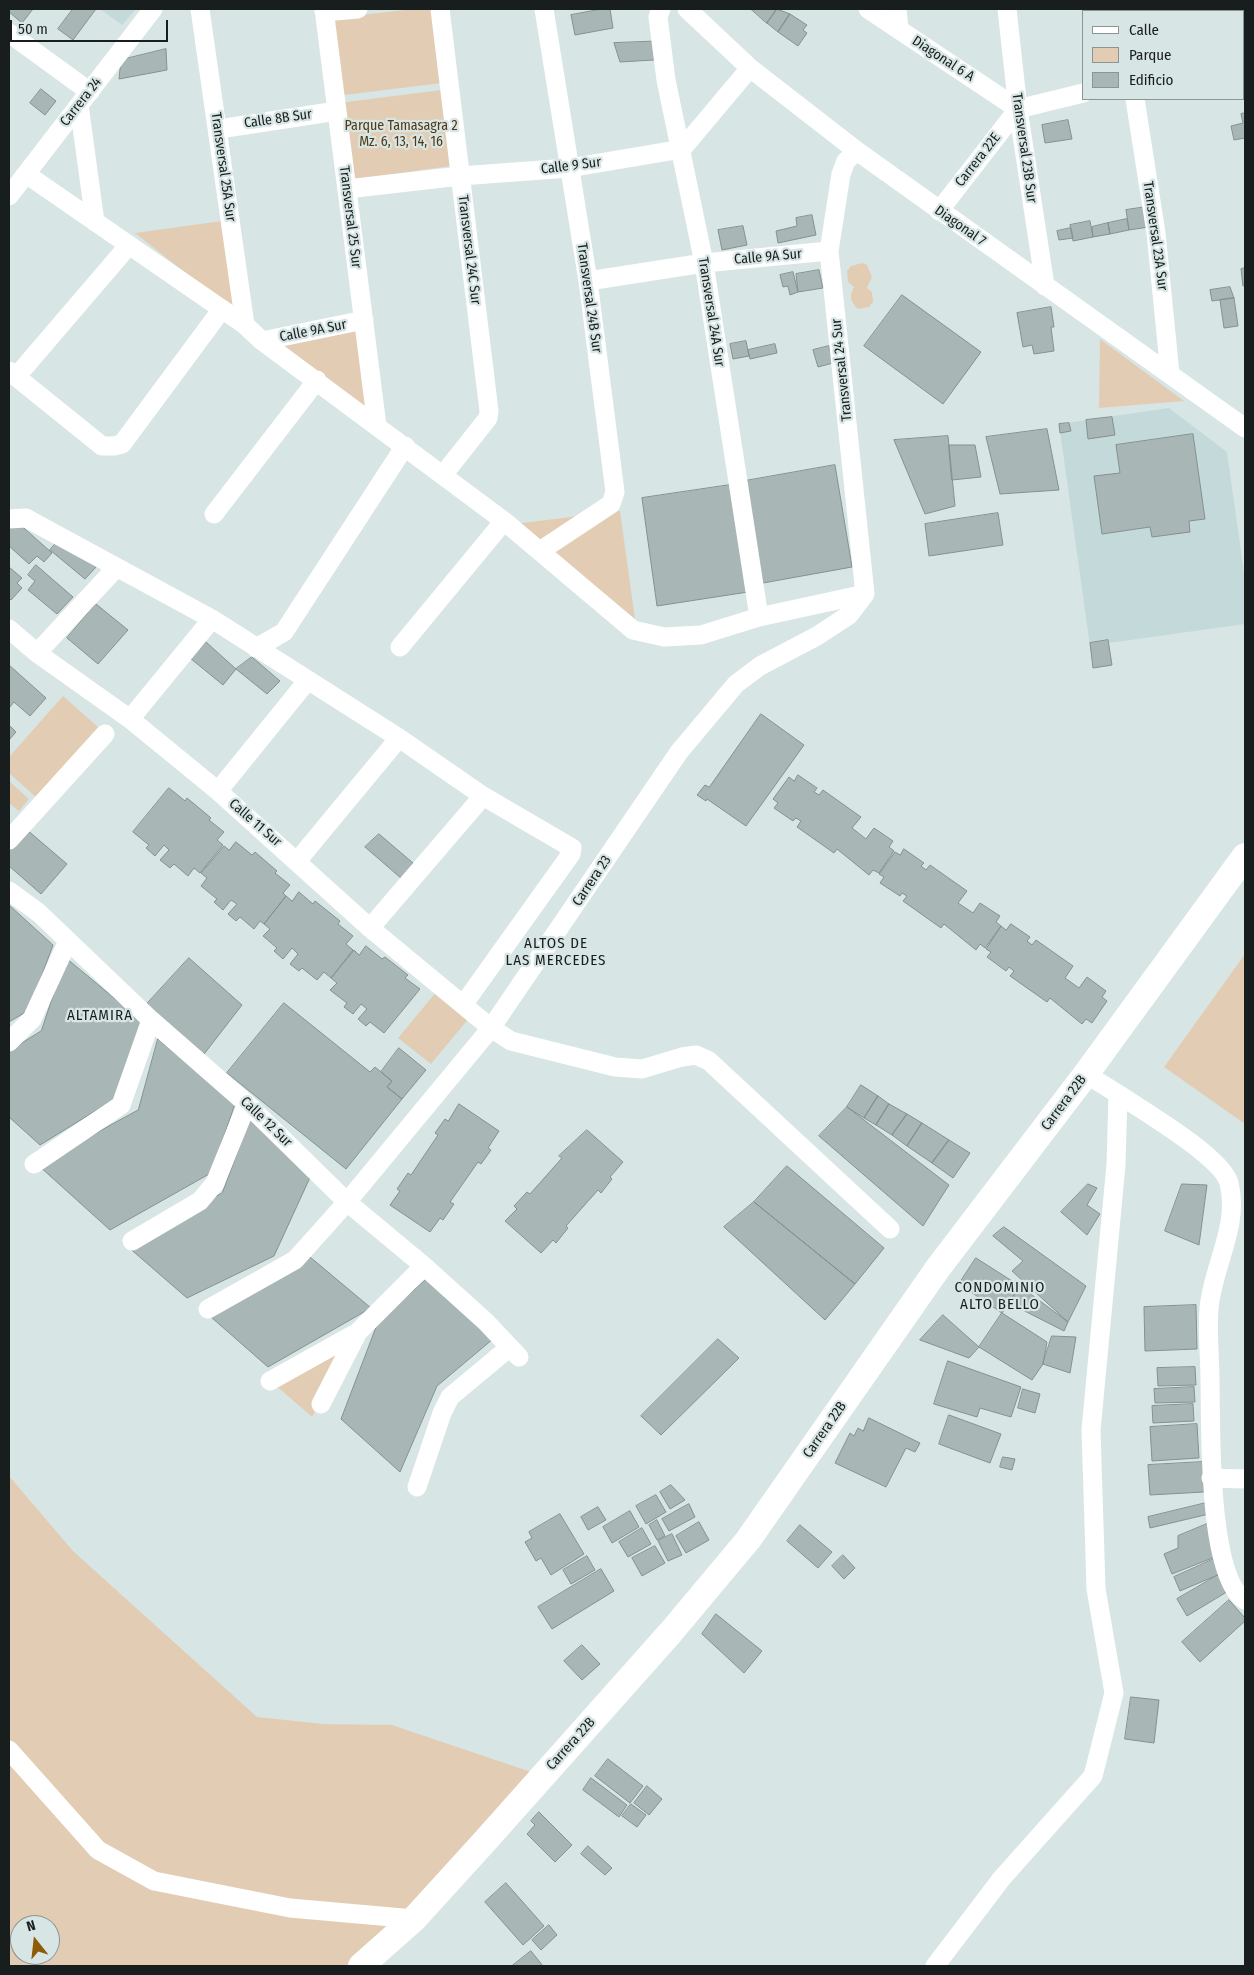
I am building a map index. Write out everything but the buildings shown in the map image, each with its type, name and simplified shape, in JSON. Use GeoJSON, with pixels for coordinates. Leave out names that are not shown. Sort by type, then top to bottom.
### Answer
{"type":"FeatureCollection","features":[{"type":"Feature","properties":{"kind":"street","name":"Carrera 24"},"geometry":{"type":"LineString","coordinates":[[9,196],[154,9]]}},
{"type":"Feature","properties":{"kind":"street","name":"Transversal 25A Sur"},"geometry":{"type":"LineString","coordinates":[[200,9],[219,129],[245,325]]}},
{"type":"Feature","properties":{"kind":"street"},"geometry":{"type":"LineString","coordinates":[[324,10],[358,9]]}},
{"type":"Feature","properties":{"kind":"street","name":"Transversal 24C Sur"},"geometry":{"type":"LineString","coordinates":[[440,9],[489,410],[488,418],[442,475]]}},
{"type":"Feature","properties":{"kind":"street","name":"Transversal 24B Sur"},"geometry":{"type":"LineString","coordinates":[[540,551],[611,504],[614,498],[588,281],[544,9]]}},
{"type":"Feature","properties":{"kind":"street","name":"Transversal 24A Sur"},"geometry":{"type":"LineString","coordinates":[[661,9],[658,17],[666,80],[682,149],[704,262],[759,617]]}},
{"type":"Feature","properties":{"kind":"street","name":"Diagonal 7"},"geometry":{"type":"LineString","coordinates":[[687,9],[750,68],[857,151],[1245,428]]}},
{"type":"Feature","properties":{"kind":"street","name":"Diagonal 6 A"},"geometry":{"type":"LineString","coordinates":[[868,9],[1018,109]]}},
{"type":"Feature","properties":{"kind":"street"},"geometry":{"type":"LineString","coordinates":[[897,9],[899,30]]}},
{"type":"Feature","properties":{"kind":"street","name":"Transversal 23B Sur"},"geometry":{"type":"LineString","coordinates":[[1007,9],[1018,109],[1045,286]]}},
{"type":"Feature","properties":{"kind":"street","name":"Transversal 25 Sur"},"geometry":{"type":"LineString","coordinates":[[324,10],[377,426]]}},
{"type":"Feature","properties":{"kind":"street"},"geometry":{"type":"LineString","coordinates":[[9,33],[84,99],[95,222]]}},
{"type":"Feature","properties":{"kind":"street"},"geometry":{"type":"LineString","coordinates":[[682,149],[750,68]]}},
{"type":"Feature","properties":{"kind":"street"},"geometry":{"type":"LineString","coordinates":[[1018,109],[1082,93]]}},
{"type":"Feature","properties":{"kind":"street","name":"Transversal 23A Sur"},"geometry":{"type":"LineString","coordinates":[[1135,100],[1156,233],[1170,374]]}},
{"type":"Feature","properties":{"kind":"street","name":"Carrera 22E"},"geometry":{"type":"LineString","coordinates":[[939,211],[1018,109]]}},
{"type":"Feature","properties":{"kind":"street","name":"Calle 8B Sur"},"geometry":{"type":"LineString","coordinates":[[219,129],[337,111]]}},
{"type":"Feature","properties":{"kind":"street","name":"Calle 9 Sur"},"geometry":{"type":"LineString","coordinates":[[347,189],[460,176],[569,168],[682,149]]}},
{"type":"Feature","properties":{"kind":"street","name":"Transversal 24 Sur"},"geometry":{"type":"LineString","coordinates":[[857,151],[846,162],[841,174],[829,251],[865,594]]}},
{"type":"Feature","properties":{"kind":"street"},"geometry":{"type":"LineString","coordinates":[[26,174],[245,325],[262,341],[317,380],[504,521],[633,630],[664,638],[701,635],[759,617],[865,594]]}},
{"type":"Feature","properties":{"kind":"street"},"geometry":{"type":"LineString","coordinates":[[129,245],[13,374],[102,446],[122,444],[222,309]]}},
{"type":"Feature","properties":{"kind":"street","name":"Calle 9A Sur"},"geometry":{"type":"LineString","coordinates":[[588,281],[704,262],[829,251]]}},
{"type":"Feature","properties":{"kind":"street","name":"Calle 9A Sur"},"geometry":{"type":"LineString","coordinates":[[262,341],[364,320]]}},
{"type":"Feature","properties":{"kind":"street"},"geometry":{"type":"LineString","coordinates":[[214,514],[317,380]]}},
{"type":"Feature","properties":{"kind":"street"},"geometry":{"type":"LineString","coordinates":[[256,648],[284,632],[405,446]]}},
{"type":"Feature","properties":{"kind":"street"},"geometry":{"type":"LineString","coordinates":[[9,519],[26,518],[212,619],[399,738],[483,796],[572,848],[571,854],[463,1005]]}},
{"type":"Feature","properties":{"kind":"street"},"geometry":{"type":"LineString","coordinates":[[400,646],[504,521]]}},
{"type":"Feature","properties":{"kind":"street"},"geometry":{"type":"LineString","coordinates":[[37,653],[116,568]]}},
{"type":"Feature","properties":{"kind":"street","name":"Carrera 23"},"geometry":{"type":"LineString","coordinates":[[208,1309],[295,1260],[347,1202],[491,1028],[679,752],[736,684],[760,666],[817,636],[848,615],[865,594]]}},
{"type":"Feature","properties":{"kind":"street"},"geometry":{"type":"LineString","coordinates":[[130,719],[212,619]]}},
{"type":"Feature","properties":{"kind":"street","name":"Calle 11 Sur"},"geometry":{"type":"LineString","coordinates":[[9,629],[37,653],[130,719],[218,791],[298,860],[370,928],[491,1028],[511,1041],[615,1067],[642,1069],[682,1057],[696,1055],[709,1061],[890,1229]]}},
{"type":"Feature","properties":{"kind":"street"},"geometry":{"type":"LineString","coordinates":[[218,791],[308,680]]}},
{"type":"Feature","properties":{"kind":"street"},"geometry":{"type":"LineString","coordinates":[[9,840],[105,734]]}},
{"type":"Feature","properties":{"kind":"street"},"geometry":{"type":"LineString","coordinates":[[298,860],[399,738]]}},
{"type":"Feature","properties":{"kind":"street"},"geometry":{"type":"LineString","coordinates":[[370,928],[483,796]]}},
{"type":"Feature","properties":{"kind":"street","name":"Carrera 22B"},"geometry":{"type":"LineString","coordinates":[[361,1966],[414,1919],[666,1638],[748,1540],[938,1268],[1086,1074],[1245,856]]}},
{"type":"Feature","properties":{"kind":"street","name":"Calle 12 Sur"},"geometry":{"type":"LineString","coordinates":[[9,891],[39,913],[151,1020],[248,1104],[347,1202],[424,1266],[514,1352],[450,1397],[442,1413],[416,1487]]}},
{"type":"Feature","properties":{"kind":"street"},"geometry":{"type":"LineString","coordinates":[[9,1042],[32,1019],[68,941]]}},
{"type":"Feature","properties":{"kind":"street"},"geometry":{"type":"LineString","coordinates":[[34,1164],[121,1105],[151,1020]]}},
{"type":"Feature","properties":{"kind":"street"},"geometry":{"type":"LineString","coordinates":[[1086,1074],[1216,1162],[1229,1182],[1230,1212],[1222,1261],[1209,1309],[1211,1478],[1220,1545],[1229,1578],[1245,1600]]}},
{"type":"Feature","properties":{"kind":"street"},"geometry":{"type":"LineString","coordinates":[[935,1966],[1002,1878],[1093,1776],[1114,1693],[1096,1589],[1092,1430],[1116,1165],[1118,1094]]}},
{"type":"Feature","properties":{"kind":"street"},"geometry":{"type":"LineString","coordinates":[[132,1241],[208,1194],[215,1183],[248,1104]]}},
{"type":"Feature","properties":{"kind":"street"},"geometry":{"type":"LineString","coordinates":[[270,1381],[358,1332],[424,1266]]}},
{"type":"Feature","properties":{"kind":"street"},"geometry":{"type":"LineString","coordinates":[[321,1404],[358,1332]]}},
{"type":"Feature","properties":{"kind":"street"},"geometry":{"type":"LineString","coordinates":[[1211,1478],[1245,1479]]}},
{"type":"Feature","properties":{"kind":"street"},"geometry":{"type":"LineString","coordinates":[[9,1750],[98,1850],[154,1880],[290,1908],[414,1919]]}},
{"type":"Feature","properties":{"kind":"shaded area"},"geometry":{"type":"Polygon","coordinates":[[[100,9],[136,9],[122,25],[100,9]]]}},
{"type":"Feature","properties":{"kind":"shaded area"},"geometry":{"type":"Polygon","coordinates":[[[1169,408],[1227,452],[1245,580],[1245,624],[1109,643],[1112,666],[1093,668],[1059,424],[1169,408]]]}},
{"type":"Feature","properties":{"kind":"green space"},"geometry":{"type":"Polygon","coordinates":[[[414,9],[433,9],[442,83],[344,95],[334,18],[414,9]]]}},
{"type":"Feature","properties":{"kind":"green space","name":"Parque Tamasagra 2 Mz. 6, 13, 14, 16"},"geometry":{"type":"Polygon","coordinates":[[[441,90],[451,166],[349,180],[339,103],[441,90]]]}},
{"type":"Feature","properties":{"kind":"green space"},"geometry":{"type":"Polygon","coordinates":[[[222,221],[235,312],[135,233],[222,221]]]}},
{"type":"Feature","properties":{"kind":"green space"},"geometry":{"type":"Polygon","coordinates":[[[862,263],[867,265],[872,277],[867,288],[872,292],[873,302],[869,307],[858,309],[851,299],[854,287],[848,282],[847,271],[851,266],[862,263]]]}},
{"type":"Feature","properties":{"kind":"green space"},"geometry":{"type":"Polygon","coordinates":[[[357,327],[366,411],[271,343],[357,327]]]}},
{"type":"Feature","properties":{"kind":"green space"},"geometry":{"type":"Polygon","coordinates":[[[1100,339],[1184,401],[1099,408],[1100,339]]]}},
{"type":"Feature","properties":{"kind":"green space"},"geometry":{"type":"Polygon","coordinates":[[[620,511],[635,619],[514,524],[620,511]]]}},
{"type":"Feature","properties":{"kind":"green space"},"geometry":{"type":"Polygon","coordinates":[[[63,696],[99,728],[37,798],[9,773],[9,757],[63,696]]]}},
{"type":"Feature","properties":{"kind":"green space"},"geometry":{"type":"Polygon","coordinates":[[[9,781],[29,799],[19,811],[9,803],[9,781]]]}},
{"type":"Feature","properties":{"kind":"green space"},"geometry":{"type":"Polygon","coordinates":[[[1245,954],[1245,1124],[1164,1067],[1245,954]]]}},
{"type":"Feature","properties":{"kind":"green space"},"geometry":{"type":"Polygon","coordinates":[[[437,991],[470,1017],[431,1064],[398,1038],[437,991]]]}},
{"type":"Feature","properties":{"kind":"green space"},"geometry":{"type":"Polygon","coordinates":[[[353,1337],[312,1417],[273,1383],[353,1337]]]}},
{"type":"Feature","properties":{"kind":"green space"},"geometry":{"type":"Polygon","coordinates":[[[9,1476],[73,1551],[257,1717],[323,1724],[392,1725],[543,1776],[361,1966],[9,1966],[9,1476]]]}},
{"type":"Feature","properties":{"kind":"district","name":"ALTOS DE LAS MERCEDES"},"geometry":{"type":"Point","coordinates":[556,952]}},
{"type":"Feature","properties":{"kind":"district","name":"ALTAMIRA"},"geometry":{"type":"Point","coordinates":[100,1016]}},
{"type":"Feature","properties":{"kind":"district","name":"CONDOMINIO ALTO BELLO"},"geometry":{"type":"Point","coordinates":[1000,1296]}}]}
